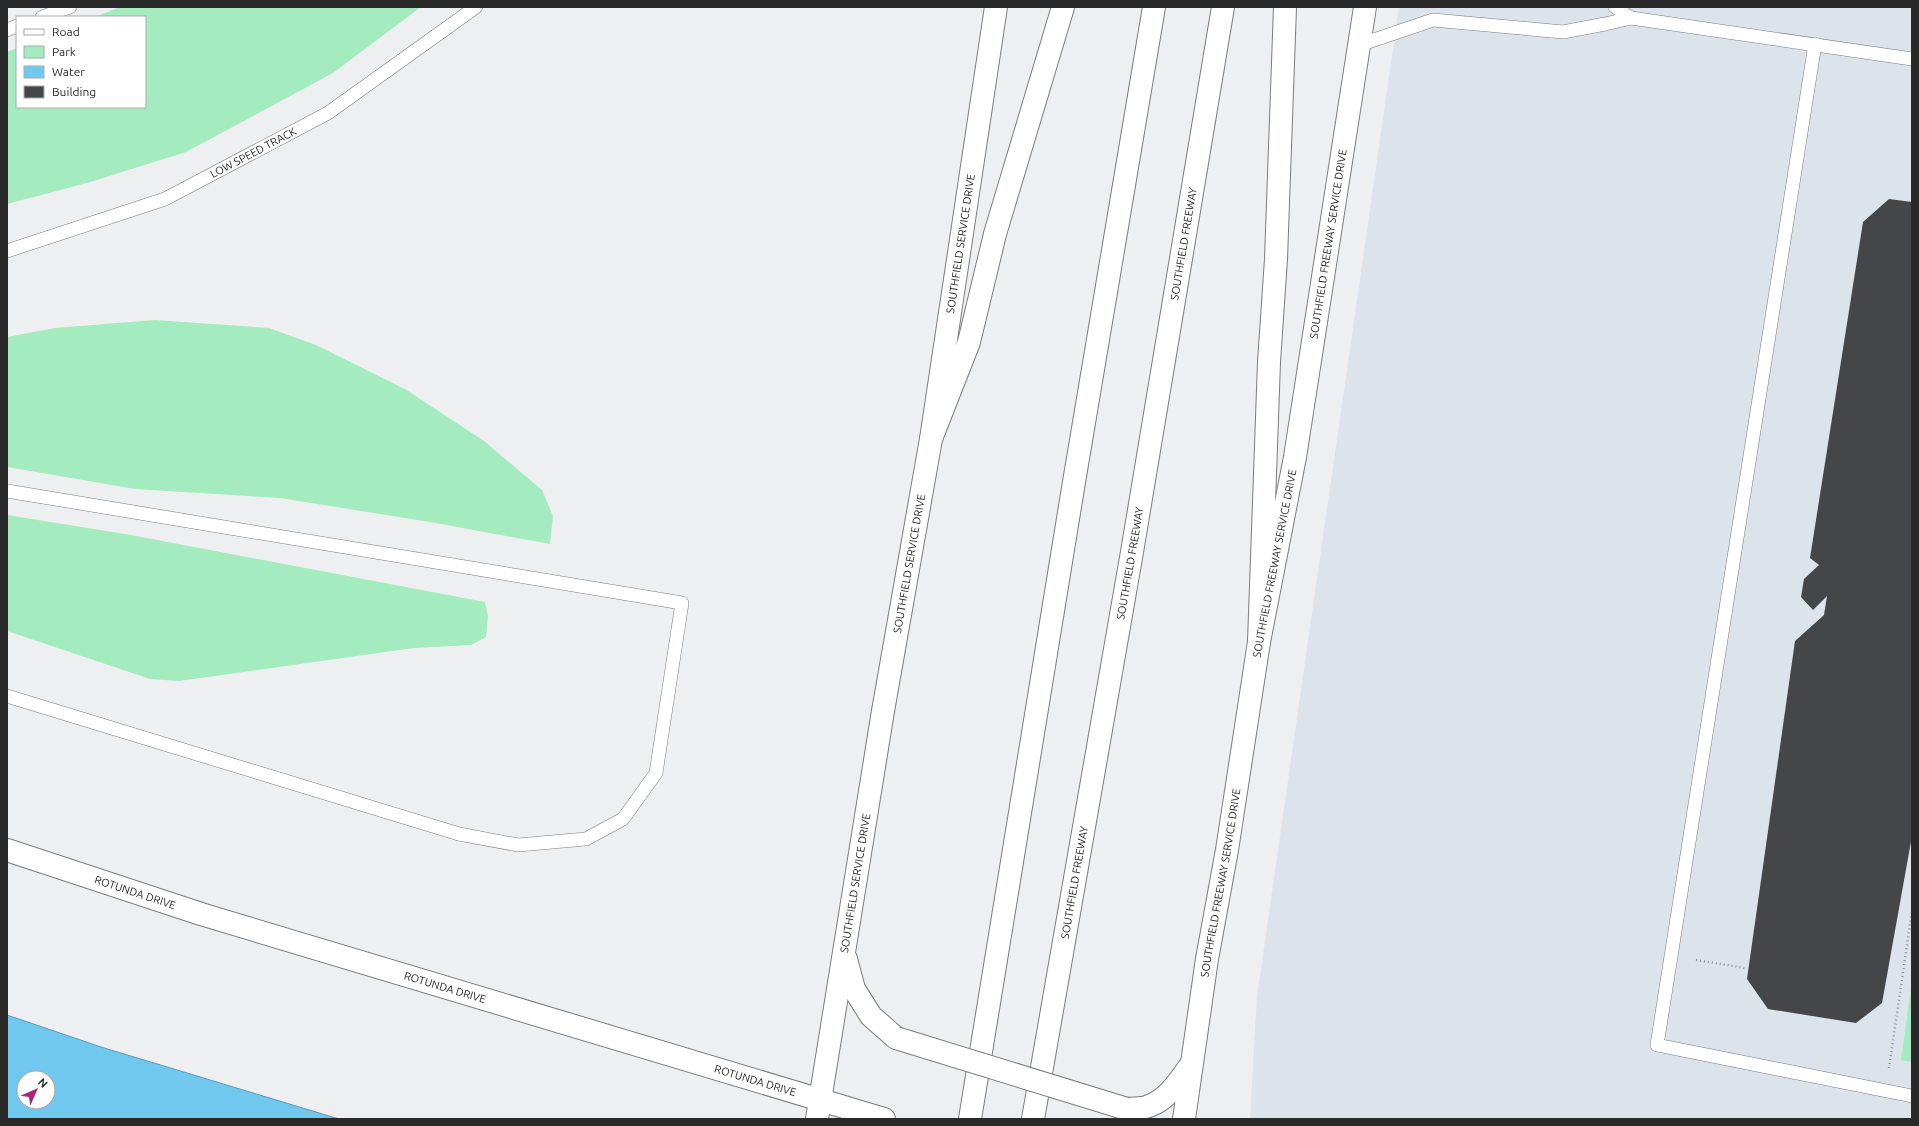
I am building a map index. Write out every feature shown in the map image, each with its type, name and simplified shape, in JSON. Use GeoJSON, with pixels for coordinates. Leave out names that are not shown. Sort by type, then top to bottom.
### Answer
{"type":"FeatureCollection","features":[{"type":"Feature","properties":{"kind":"main road","name":"SOUTHFIELD SERVICE DRIVE"},"geometry":{"type":"LineString","coordinates":[[819,1109],[884,703],[930,439],[996,7]]}},
{"type":"Feature","properties":{"kind":"main road"},"geometry":{"type":"LineString","coordinates":[[930,439],[969,342],[995,234],[1063,7]]}},
{"type":"Feature","properties":{"kind":"main road"},"geometry":{"type":"LineString","coordinates":[[970,1119],[1154,7]]}},
{"type":"Feature","properties":{"kind":"main road","name":"SOUTHFIELD FREEWAY"},"geometry":{"type":"LineString","coordinates":[[1033,1119],[1130,559],[1223,7]]}},
{"type":"Feature","properties":{"kind":"main road"},"geometry":{"type":"LineString","coordinates":[[1259,642],[1268,362],[1276,259],[1286,7]]}},
{"type":"Feature","properties":{"kind":"main road","name":"SOUTHFIELD FREEWAY SERVICE DRIVE"},"geometry":{"type":"LineString","coordinates":[[1184,1119],[1207,959],[1227,850],[1259,642],[1295,458],[1365,7]]}},
{"type":"Feature","properties":{"kind":"main road","name":"ROTUNDA DRIVE"},"geometry":{"type":"LineString","coordinates":[[7,850],[201,914],[692,1061],[780,1089],[819,1109],[879,1117]]}},
{"type":"Feature","properties":{"kind":"main road"},"geometry":{"type":"LineString","coordinates":[[844,952],[854,989],[871,1016],[896,1038],[1127,1109],[1149,1106],[1163,1098],[1177,1085],[1192,1062]]}},
{"type":"Feature","properties":{"kind":"lane"},"geometry":{"type":"LineString","coordinates":[[45,16],[70,7]]}},
{"type":"Feature","properties":{"kind":"lane","name":"LOW SPEED TRACK"},"geometry":{"type":"LineString","coordinates":[[7,251],[165,199],[328,113],[476,7]]}},
{"type":"Feature","properties":{"kind":"lane"},"geometry":{"type":"LineString","coordinates":[[1615,7],[1631,18]]}},
{"type":"Feature","properties":{"kind":"lane"},"geometry":{"type":"LineString","coordinates":[[1359,45],[1433,20],[1563,32],[1631,18],[1912,59]]}},
{"type":"Feature","properties":{"kind":"lane"},"geometry":{"type":"LineString","coordinates":[[1815,44],[1658,1045],[1912,1096]]}},
{"type":"Feature","properties":{"kind":"lane"},"geometry":{"type":"LineString","coordinates":[[7,491],[682,603],[656,773],[623,819],[586,838],[518,845],[459,834],[7,696]]}},
{"type":"Feature","properties":{"kind":"path"},"geometry":{"type":"LineString","coordinates":[[1889,1068],[1912,911]]}},
{"type":"Feature","properties":{"kind":"path"},"geometry":{"type":"LineString","coordinates":[[1696,960],[1745,968]]}},
{"type":"Feature","properties":{"kind":"shaded area"},"geometry":{"type":"Polygon","coordinates":[[[1399,7],[1912,7],[1912,1119],[1250,1119],[1257,997],[1399,7]]]}},
{"type":"Feature","properties":{"kind":"green space"},"geometry":{"type":"Polygon","coordinates":[[[120,7],[421,7],[333,73],[186,152],[87,183],[7,204],[7,52],[16,48],[16,108],[146,108],[146,16],[98,16],[120,7]]]}},
{"type":"Feature","properties":{"kind":"green space"},"geometry":{"type":"Polygon","coordinates":[[[155,320],[269,328],[316,345],[405,389],[484,441],[542,490],[553,516],[550,544],[430,522],[280,498],[135,489],[7,467],[7,337],[55,328],[155,320]]]}},
{"type":"Feature","properties":{"kind":"green space"},"geometry":{"type":"Polygon","coordinates":[[[7,515],[131,535],[485,602],[488,616],[486,637],[471,645],[414,648],[179,681],[150,679],[7,631],[7,515]]]}},
{"type":"Feature","properties":{"kind":"green space"},"geometry":{"type":"Polygon","coordinates":[[[1912,981],[1912,1062],[1901,1060],[1912,981]]]}},
{"type":"Feature","properties":{"kind":"water"},"geometry":{"type":"Polygon","coordinates":[[[7,1015],[101,1047],[339,1119],[7,1119],[7,1015]]]}},
{"type":"Feature","properties":{"kind":"building"},"geometry":{"type":"Polygon","coordinates":[[[1889,199],[1912,202],[1912,836],[1882,1003],[1856,1023],[1768,1009],[1747,979],[1795,641],[1824,615],[1827,596],[1813,610],[1801,597],[1804,579],[1819,565],[1810,558],[1863,222],[1889,199]]]}}]}
